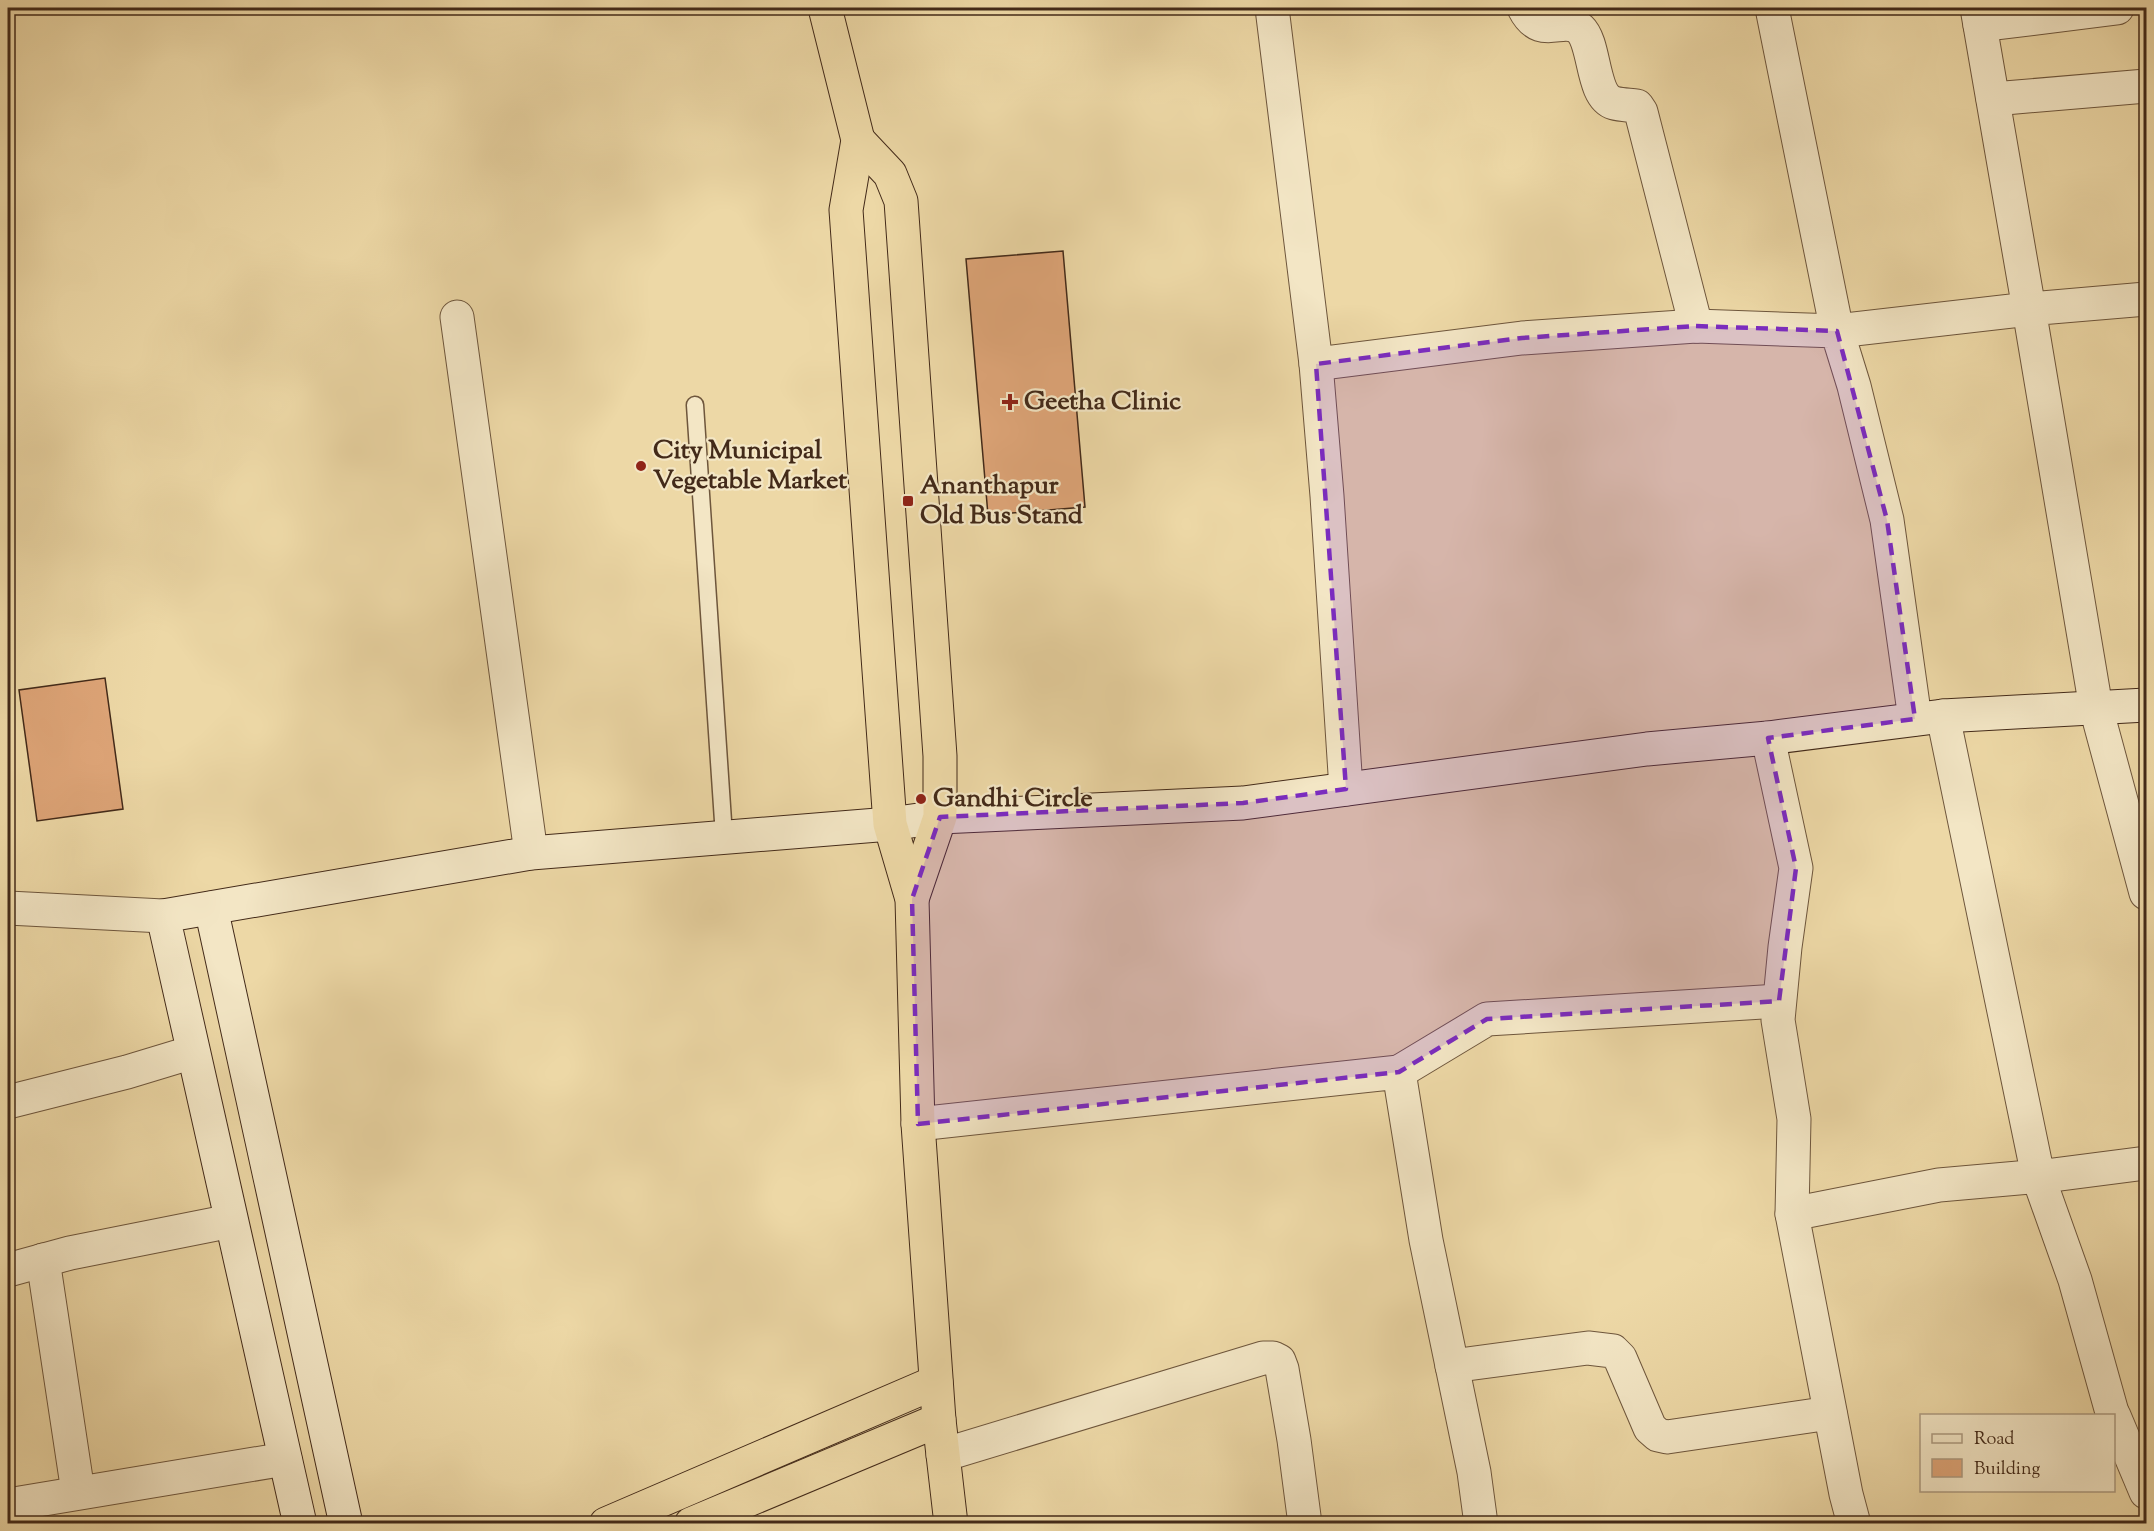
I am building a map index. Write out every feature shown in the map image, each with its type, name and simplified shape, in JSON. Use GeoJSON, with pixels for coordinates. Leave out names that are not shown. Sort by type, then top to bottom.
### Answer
{"type":"FeatureCollection","features":[{"type":"Feature","properties":{"kind":"highway"},"geometry":{"type":"LineString","coordinates":[[825,8],[858,140],[846,210],[890,824],[912,899],[918,1124],[939,1420],[951,1524]]}},
{"type":"Feature","properties":{"kind":"highway"},"geometry":{"type":"LineString","coordinates":[[858,140],[890,174],[901,201],[940,756],[940,818],[912,899]]}},
{"type":"Feature","properties":{"kind":"highway"},"geometry":{"type":"LineString","coordinates":[[606,1524],[936,1382]]}},
{"type":"Feature","properties":{"kind":"highway"},"geometry":{"type":"LineString","coordinates":[[691,1524],[939,1420]]}},
{"type":"Feature","properties":{"kind":"street"},"geometry":{"type":"LineString","coordinates":[[1272,8],[1316,364],[1346,789]]}},
{"type":"Feature","properties":{"kind":"street"},"geometry":{"type":"LineString","coordinates":[[1524,8],[1540,26],[1578,27],[1584,34],[1606,98],[1613,103],[1637,106],[1641,112],[1696,326]]}},
{"type":"Feature","properties":{"kind":"street"},"geometry":{"type":"LineString","coordinates":[[1772,8],[1837,331],[1854,386],[1887,520],[1929,718],[2038,1176],[2075,1280],[2112,1414]]}},
{"type":"Feature","properties":{"kind":"street"},"geometry":{"type":"LineString","coordinates":[[2117,8],[1978,16],[2030,309],[2096,708],[2146,893]]}},
{"type":"Feature","properties":{"kind":"street"},"geometry":{"type":"LineString","coordinates":[[1993,99],[2146,86]]}},
{"type":"Feature","properties":{"kind":"street"},"geometry":{"type":"LineString","coordinates":[[1316,364],[1522,338],[1696,326],[1837,331],[2030,309],[2146,299]]}},
{"type":"Feature","properties":{"kind":"street"},"geometry":{"type":"LineString","coordinates":[[457,316],[531,853]]}},
{"type":"Feature","properties":{"kind":"street"},"geometry":{"type":"LineString","coordinates":[[8,908],[163,916],[531,853],[940,818],[1242,803],[1647,749],[1768,738],[1929,718],[2146,705]]}},
{"type":"Feature","properties":{"kind":"street"},"geometry":{"type":"LineString","coordinates":[[1768,738],[1796,868],[1778,1020],[1794,1119],[1792,1214],[1854,1524]]}},
{"type":"Feature","properties":{"kind":"street"},"geometry":{"type":"LineString","coordinates":[[211,908],[346,1524]]}},
{"type":"Feature","properties":{"kind":"street"},"geometry":{"type":"LineString","coordinates":[[163,916],[300,1524]]}},
{"type":"Feature","properties":{"kind":"street"},"geometry":{"type":"LineString","coordinates":[[918,1124],[1400,1072],[1487,1019],[1779,1001]]}},
{"type":"Feature","properties":{"kind":"street"},"geometry":{"type":"LineString","coordinates":[[8,1102],[127,1072],[193,1052]]}},
{"type":"Feature","properties":{"kind":"street"},"geometry":{"type":"LineString","coordinates":[[1400,1072],[1426,1240],[1474,1472],[1481,1524]]}},
{"type":"Feature","properties":{"kind":"street"},"geometry":{"type":"LineString","coordinates":[[1792,1214],[1939,1185],[2146,1163]]}},
{"type":"Feature","properties":{"kind":"street"},"geometry":{"type":"LineString","coordinates":[[8,1270],[70,1253],[231,1221]]}},
{"type":"Feature","properties":{"kind":"street"},"geometry":{"type":"LineString","coordinates":[[44,1260],[78,1492]]}},
{"type":"Feature","properties":{"kind":"street"},"geometry":{"type":"LineString","coordinates":[[1452,1366],[1588,1348],[1612,1351],[1620,1358],[1650,1428],[1658,1435],[1667,1437],[1830,1413]]}},
{"type":"Feature","properties":{"kind":"street"},"geometry":{"type":"LineString","coordinates":[[943,1455],[1263,1358],[1273,1358],[1279,1361],[1282,1369],[1305,1524]]}},
{"type":"Feature","properties":{"kind":"street"},"geometry":{"type":"LineString","coordinates":[[2115,1421],[2146,1492]]}},
{"type":"Feature","properties":{"kind":"street"},"geometry":{"type":"LineString","coordinates":[[8,1505],[285,1459]]}},
{"type":"Feature","properties":{"kind":"lane"},"geometry":{"type":"LineString","coordinates":[[695,405],[724,836]]}},
{"type":"Feature","properties":{"kind":"highlighted area"},"geometry":{"type":"Polygon","coordinates":[[[1696,326],[1837,331],[1887,520],[1915,719],[1768,738],[1796,868],[1779,1001],[1487,1019],[1399,1072],[918,1124],[912,899],[940,817],[1243,803],[1346,789],[1316,364],[1522,338],[1696,326]]]}},
{"type":"Feature","properties":{"kind":"building"},"geometry":{"type":"Polygon","coordinates":[[[1063,251],[1085,507],[988,515],[966,259],[1063,251]]]}},
{"type":"Feature","properties":{"kind":"building"},"geometry":{"type":"Polygon","coordinates":[[[105,678],[123,809],[37,821],[19,690],[105,678]]]}},
{"type":"Feature","properties":{"kind":"place","name":"Geetha Clinic"},"geometry":{"type":"Point","coordinates":[1010,402]}},
{"type":"Feature","properties":{"kind":"place","name":"City Municipal Vegetable Market"},"geometry":{"type":"Point","coordinates":[641,466]}},
{"type":"Feature","properties":{"kind":"place","name":"Ananthapur Old Bus Stand"},"geometry":{"type":"Point","coordinates":[908,501]}},
{"type":"Feature","properties":{"kind":"place","name":"Gandhi Circle"},"geometry":{"type":"Point","coordinates":[921,799]}}]}
